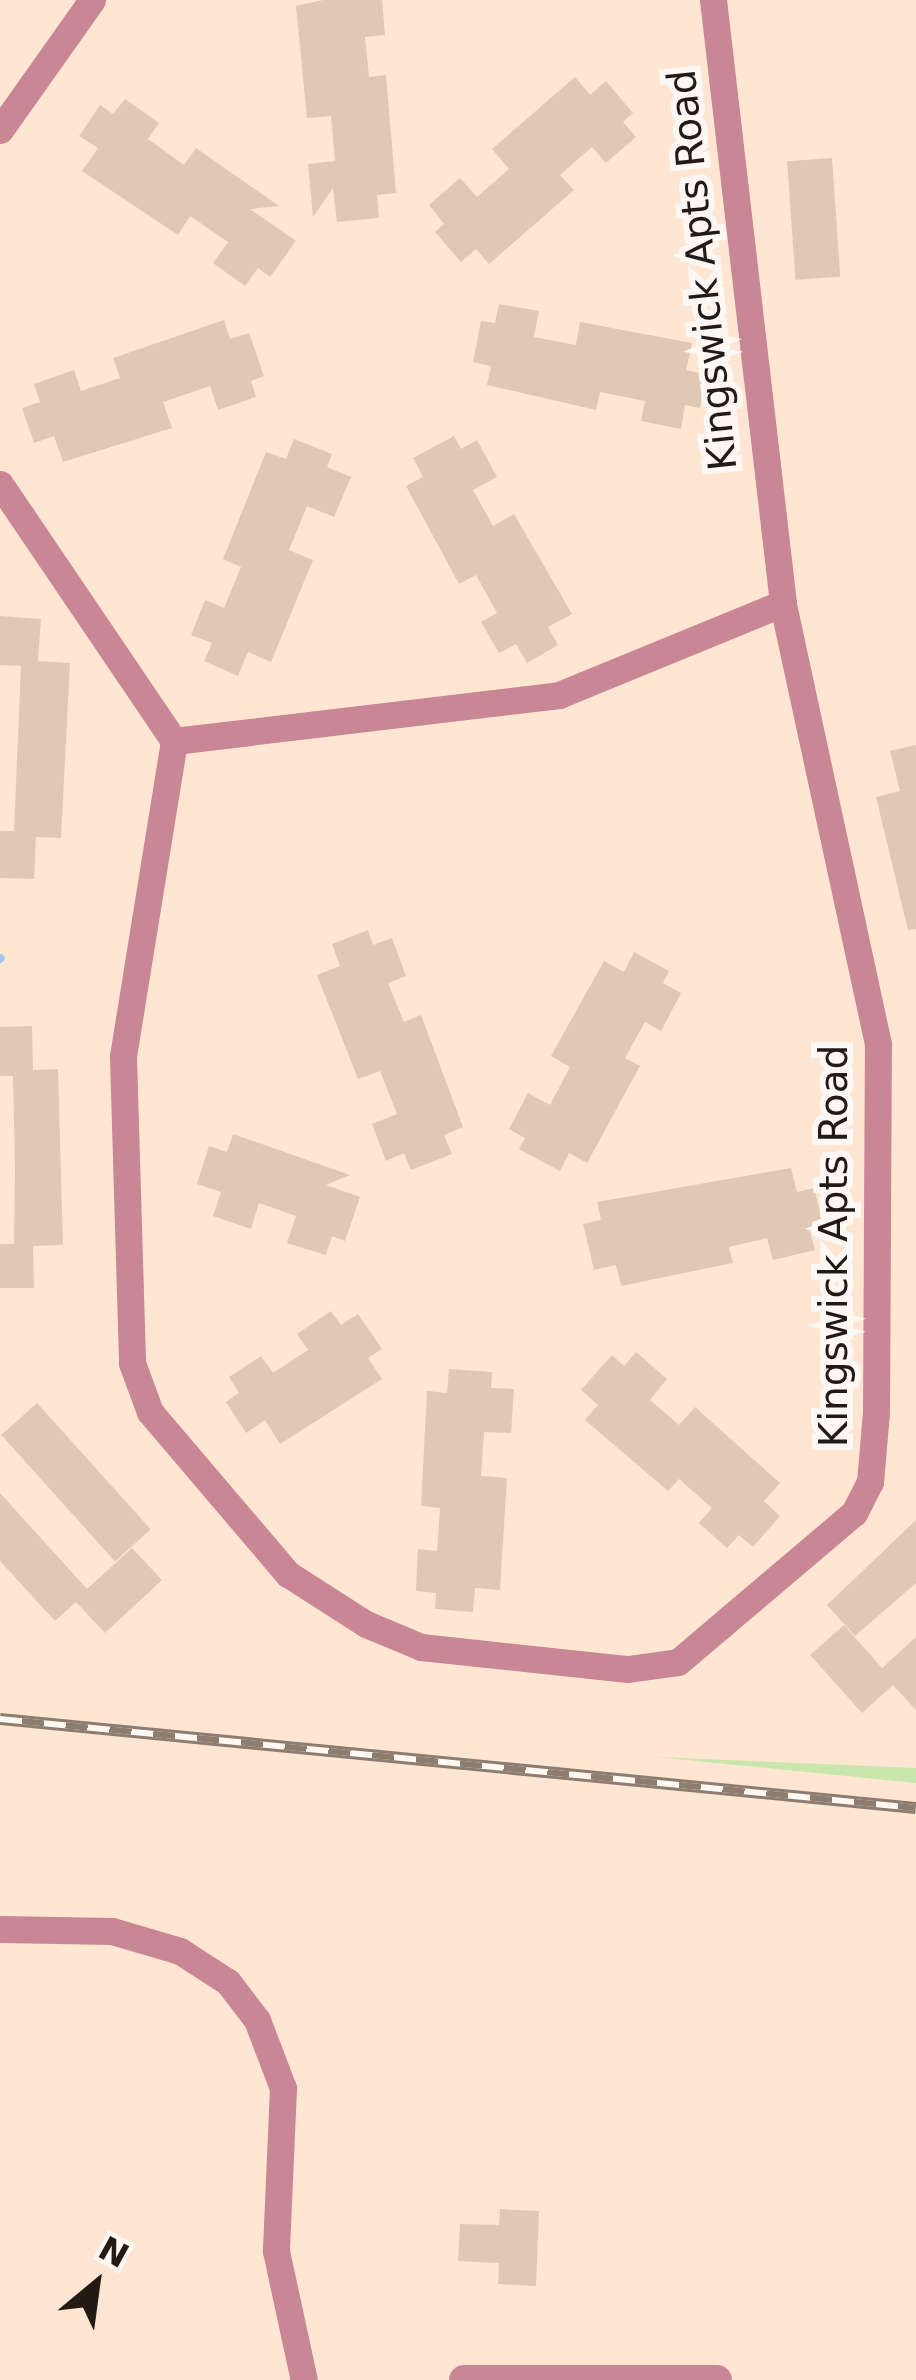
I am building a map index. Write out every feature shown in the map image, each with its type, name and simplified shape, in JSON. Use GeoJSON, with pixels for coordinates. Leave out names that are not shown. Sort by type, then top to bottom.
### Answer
{"type":"FeatureCollection","features":[{"type":"Feature","properties":{"kind":"street"},"geometry":{"type":"LineString","coordinates":[[0,130],[92,0]]}},
{"type":"Feature","properties":{"kind":"street","name":"Kingswick Apts Road"},"geometry":{"type":"LineString","coordinates":[[174,741],[124,1057],[132,1364],[150,1412],[288,1574],[366,1624],[421,1647],[628,1669],[678,1662],[854,1513],[870,1481],[878,1043],[783,603],[713,0]]}},
{"type":"Feature","properties":{"kind":"street"},"geometry":{"type":"LineString","coordinates":[[0,484],[174,741],[559,695],[783,603]]}},
{"type":"Feature","properties":{"kind":"street"},"geometry":{"type":"LineString","coordinates":[[0,1929],[112,1930],[180,1952],[228,1982],[257,2020],[284,2088],[276,2251],[304,2380]]}},
{"type":"Feature","properties":{"kind":"street"},"geometry":{"type":"LineString","coordinates":[[464,2380],[717,2380]]}},
{"type":"Feature","properties":{"kind":"green space"},"geometry":{"type":"Polygon","coordinates":[[[656,1757],[916,1768],[916,1783],[656,1757]]]}},
{"type":"Feature","properties":{"kind":"building"},"geometry":{"type":"Polygon","coordinates":[[[323,0],[382,0],[385,35],[365,37],[369,77],[386,75],[396,193],[377,195],[379,218],[337,222],[333,188],[313,217],[308,164],[335,161],[331,116],[307,118],[296,6],[323,0]]]}},
{"type":"Feature","properties":{"kind":"building"},"geometry":{"type":"Polygon","coordinates":[[[575,77],[590,95],[606,81],[633,113],[623,122],[636,137],[606,163],[592,147],[560,175],[574,190],[489,264],[476,249],[461,262],[435,232],[444,224],[429,205],[460,178],[477,197],[509,169],[492,149],[575,77]]]}},
{"type":"Feature","properties":{"kind":"building"},"geometry":{"type":"Polygon","coordinates":[[[125,99],[159,123],[148,139],[184,165],[196,148],[279,206],[250,209],[296,241],[270,277],[258,268],[245,286],[213,263],[228,242],[190,216],[178,235],[82,171],[98,148],[79,136],[100,105],[113,114],[125,99]]]}},
{"type":"Feature","properties":{"kind":"building"},"geometry":{"type":"Polygon","coordinates":[[[832,158],[840,277],[795,280],[787,161],[832,158]]]}},
{"type":"Feature","properties":{"kind":"building"},"geometry":{"type":"Polygon","coordinates":[[[499,304],[539,311],[534,337],[576,345],[580,322],[692,343],[686,370],[707,375],[700,408],[685,405],[681,429],[641,421],[645,401],[600,392],[596,410],[487,385],[491,366],[473,362],[481,321],[495,323],[499,304]]]}},
{"type":"Feature","properties":{"kind":"building"},"geometry":{"type":"Polygon","coordinates":[[[224,320],[230,339],[249,333],[264,376],[251,381],[256,397],[218,410],[210,386],[163,402],[172,428],[63,462],[54,436],[34,443],[22,408],[40,402],[34,384],[74,370],[81,391],[120,378],[113,358],[224,320]]]}},
{"type":"Feature","properties":{"kind":"building"},"geometry":{"type":"Polygon","coordinates":[[[454,436],[461,449],[477,440],[497,477],[473,490],[493,526],[514,514],[572,614],[548,627],[558,645],[527,663],[516,644],[499,653],[481,622],[497,613],[476,575],[459,584],[406,486],[423,477],[413,458],[454,436]]]}},
{"type":"Feature","properties":{"kind":"building"},"geometry":{"type":"Polygon","coordinates":[[[294,439],[332,454],[327,467],[351,477],[334,517],[307,506],[289,550],[313,560],[271,662],[248,652],[238,676],[204,661],[212,643],[191,635],[205,600],[224,608],[241,567],[223,559],[266,452],[286,459],[294,439]]]}},
{"type":"Feature","properties":{"kind":"building"},"geometry":{"type":"Polygon","coordinates":[[[0,616],[41,619],[38,661],[70,663],[61,838],[36,837],[34,879],[0,878],[0,831],[14,831],[21,666],[0,665],[0,616]]]}},
{"type":"Feature","properties":{"kind":"building"},"geometry":{"type":"Polygon","coordinates":[[[916,745],[916,929],[908,930],[876,797],[900,791],[890,751],[916,745]]]}},
{"type":"Feature","properties":{"kind":"building"},"geometry":{"type":"Polygon","coordinates":[[[368,930],[373,945],[392,938],[406,976],[388,983],[404,1022],[421,1015],[463,1127],[444,1135],[452,1154],[411,1170],[404,1153],[386,1161],[372,1124],[397,1114],[380,1071],[358,1079],[317,975],[340,966],[332,944],[368,930]]]}},
{"type":"Feature","properties":{"kind":"building"},"geometry":{"type":"Polygon","coordinates":[[[634,952],[669,971],[663,983],[681,993],[661,1031],[645,1022],[625,1058],[640,1066],[587,1163],[569,1153],[560,1171],[519,1149],[525,1138],[509,1129],[528,1093],[550,1105],[570,1067],[551,1056],[604,961],[624,972],[634,952]]]}},
{"type":"Feature","properties":{"kind":"building"},"geometry":{"type":"Polygon","coordinates":[[[32,1026],[33,1070],[58,1069],[63,1245],[33,1246],[34,1288],[0,1288],[0,1244],[14,1244],[15,1167],[13,1076],[0,1076],[0,1027],[32,1026]]]}},
{"type":"Feature","properties":{"kind":"building"},"geometry":{"type":"Polygon","coordinates":[[[233,1134],[350,1175],[326,1185],[360,1197],[345,1241],[332,1236],[326,1255],[287,1243],[296,1216],[259,1203],[251,1229],[213,1216],[221,1192],[197,1184],[209,1146],[227,1152],[233,1134]]]}},
{"type":"Feature","properties":{"kind":"building"},"geometry":{"type":"Polygon","coordinates":[[[791,1168],[797,1192],[814,1188],[824,1228],[810,1231],[815,1250],[773,1260],[767,1238],[729,1247],[733,1263],[621,1286],[616,1265],[594,1270],[583,1224],[601,1220],[597,1202],[791,1168]]]}},
{"type":"Feature","properties":{"kind":"building"},"geometry":{"type":"Polygon","coordinates":[[[331,1311],[341,1325],[358,1314],[382,1349],[368,1358],[382,1379],[280,1444],[265,1420],[246,1433],[226,1402],[239,1393],[229,1377],[261,1356],[273,1373],[308,1350],[297,1334],[331,1311]]]}},
{"type":"Feature","properties":{"kind":"building"},"geometry":{"type":"Polygon","coordinates":[[[636,1352],[667,1379],[650,1400],[679,1425],[695,1407],[780,1483],[764,1501],[780,1516],[753,1547],[739,1535],[727,1548],[699,1523],[712,1508],[679,1479],[668,1491],[585,1420],[598,1405],[581,1390],[612,1355],[624,1366],[636,1352]]]}},
{"type":"Feature","properties":{"kind":"building"},"geometry":{"type":"Polygon","coordinates":[[[449,1369],[492,1372],[491,1388],[514,1389],[511,1433],[484,1432],[481,1476],[507,1478],[500,1590],[475,1588],[473,1612],[435,1609],[436,1593],[416,1591],[418,1549],[437,1551],[440,1508],[421,1506],[427,1391],[447,1393],[449,1369]]]}},
{"type":"Feature","properties":{"kind":"building"},"geometry":{"type":"Polygon","coordinates":[[[37,1403],[151,1529],[115,1561],[1,1435],[37,1403]]]}},
{"type":"Feature","properties":{"kind":"building"},"geometry":{"type":"Polygon","coordinates":[[[0,1493],[87,1589],[132,1548],[162,1580],[105,1633],[76,1602],[55,1621],[0,1561],[0,1493]]]}},
{"type":"Feature","properties":{"kind":"building"},"geometry":{"type":"Polygon","coordinates":[[[916,1520],[916,1583],[855,1636],[827,1605],[916,1520]]]}},
{"type":"Feature","properties":{"kind":"building"},"geometry":{"type":"Polygon","coordinates":[[[844,1625],[882,1668],[916,1637],[916,1710],[893,1685],[862,1713],[810,1655],[844,1625]]]}},
{"type":"Feature","properties":{"kind":"building"},"geometry":{"type":"Polygon","coordinates":[[[500,2209],[539,2211],[536,2286],[498,2284],[499,2263],[458,2261],[460,2224],[499,2225],[500,2209]]]}},
{"type":"Feature","properties":{"kind":"railway"},"geometry":{"type":"LineString","coordinates":[[0,1719],[916,1808]]}}]}
